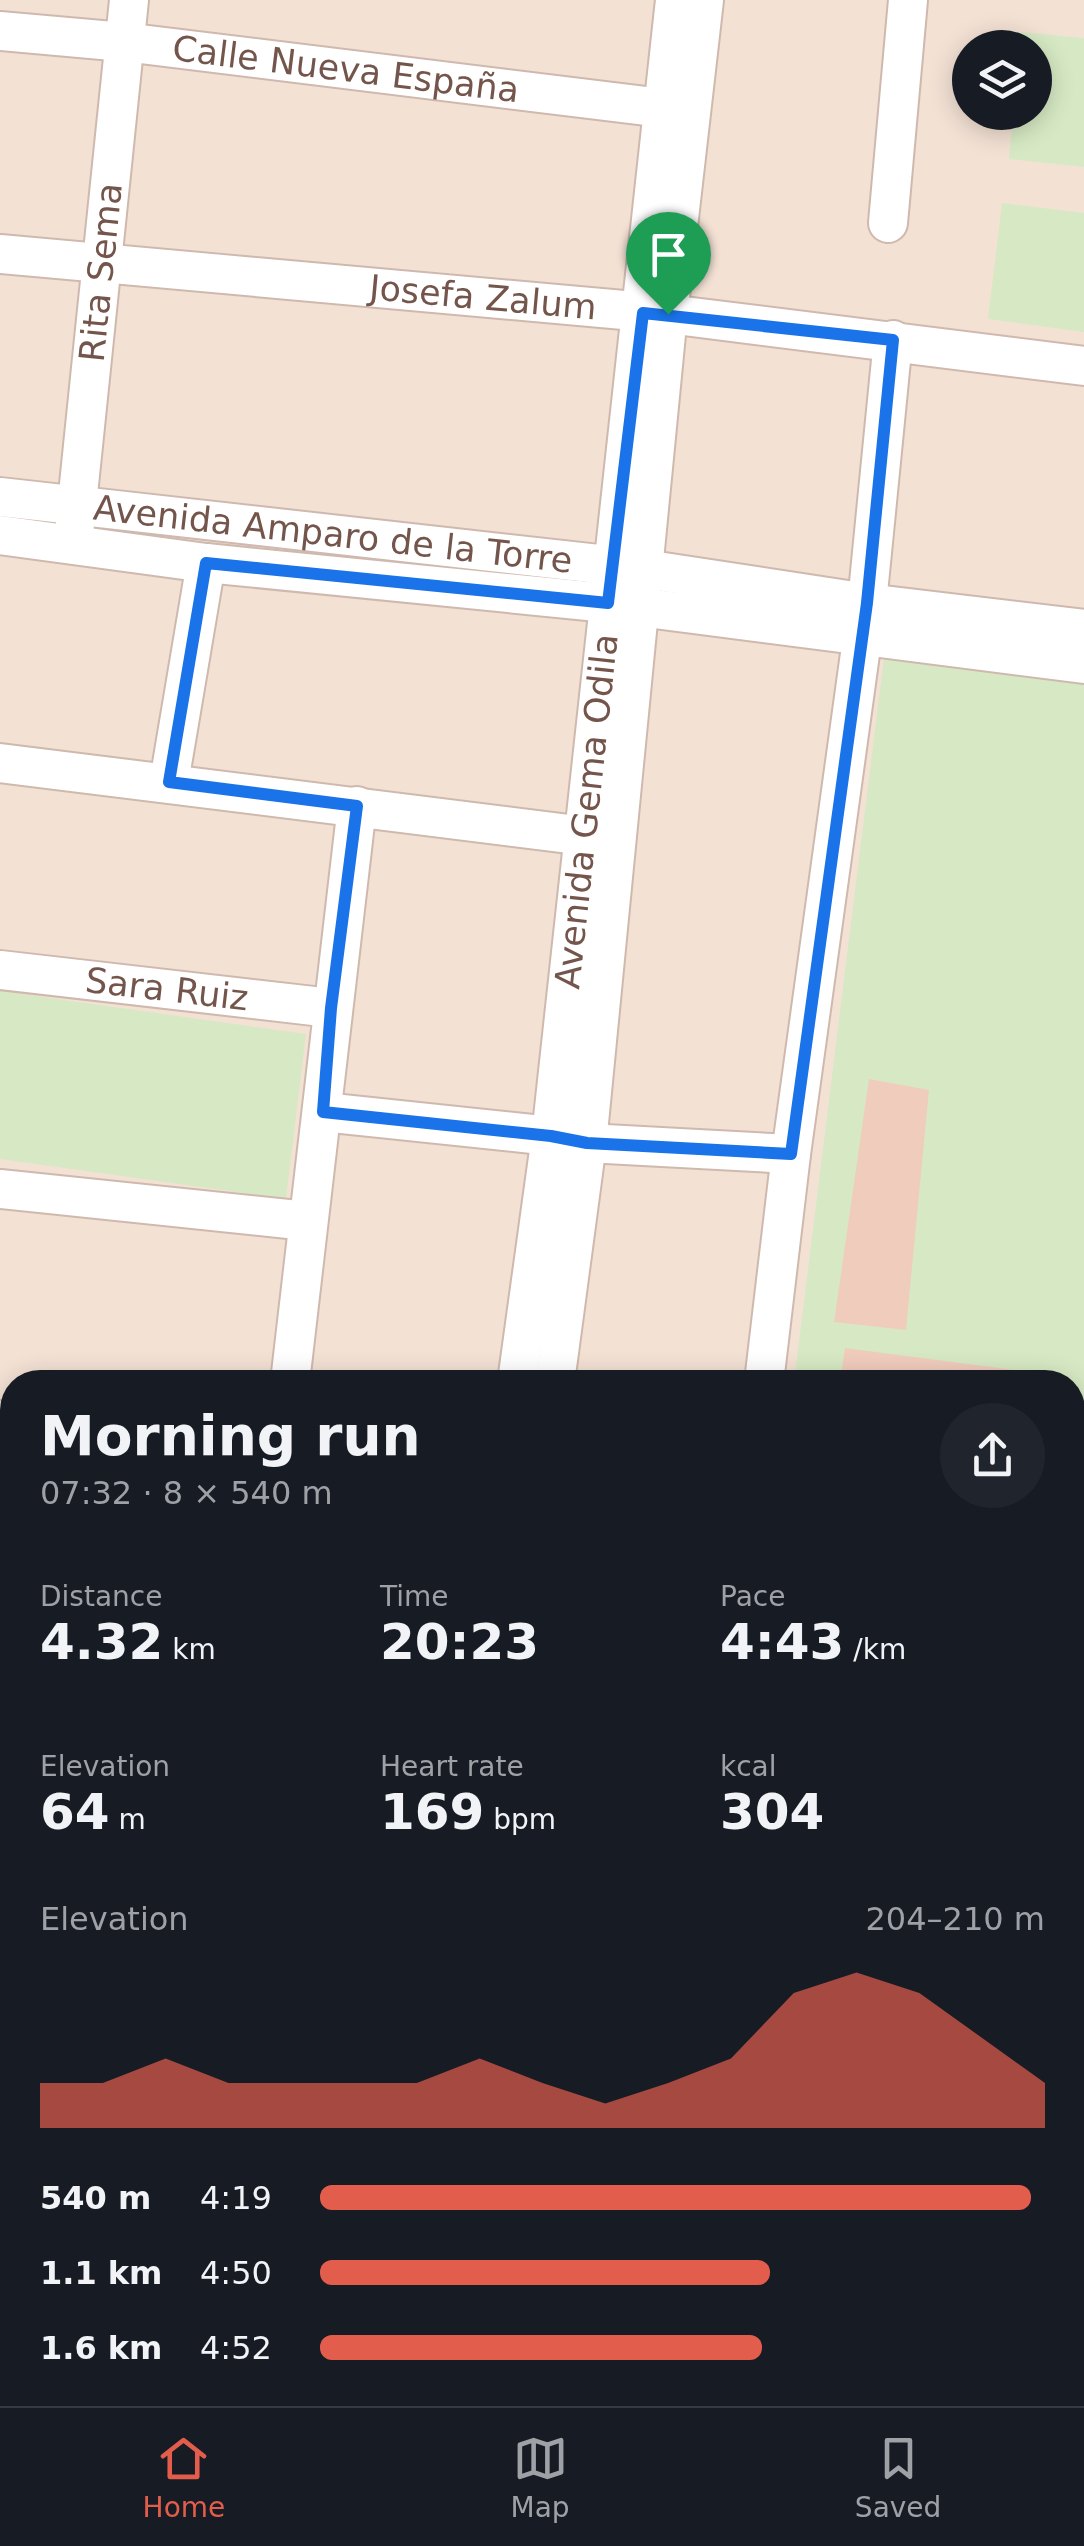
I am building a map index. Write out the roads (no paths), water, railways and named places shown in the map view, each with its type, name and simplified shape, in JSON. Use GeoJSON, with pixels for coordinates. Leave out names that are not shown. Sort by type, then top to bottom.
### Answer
{"type":"FeatureCollection","features":[{"type":"Feature","properties":{"kind":"street","name":"Rita Sema"},"geometry":{"type":"LineString","coordinates":[[72,545],[129,0]]}},
{"type":"Feature","properties":{"kind":"street","name":"Avenida Gema Odila"},"geometry":{"type":"LineString","coordinates":[[556,1370],[569,1140],[676,110],[675,0]]}},
{"type":"Feature","properties":{"kind":"street","name":"Avenida Gema Odila"},"geometry":{"type":"LineString","coordinates":[[676,110],[704,0]]}},
{"type":"Feature","properties":{"kind":"street"},"geometry":{"type":"LineString","coordinates":[[888,223],[908,0]]}},
{"type":"Feature","properties":{"kind":"street","name":"Calle Nueva España"},"geometry":{"type":"LineString","coordinates":[[0,31],[124,42],[676,110]]}},
{"type":"Feature","properties":{"kind":"street","name":"Josefa Zalum"},"geometry":{"type":"LineString","coordinates":[[0,254],[656,313],[1084,366]]}},
{"type":"Feature","properties":{"kind":"street"},"geometry":{"type":"LineString","coordinates":[[765,1370],[864,619],[893,340]]}},
{"type":"Feature","properties":{"kind":"street","name":"Avenida Amparo de la Torre"},"geometry":{"type":"LineString","coordinates":[[0,497],[629,567],[1084,664]]}},
{"type":"Feature","properties":{"kind":"street","name":"Avenida Amparo de la Torre"},"geometry":{"type":"LineString","coordinates":[[0,536],[206,563],[624,606],[1084,628]]}},
{"type":"Feature","properties":{"kind":"street"},"geometry":{"type":"LineString","coordinates":[[169,782],[206,563]]}},
{"type":"Feature","properties":{"kind":"street"},"geometry":{"type":"LineString","coordinates":[[0,762],[601,838]]}},
{"type":"Feature","properties":{"kind":"street"},"geometry":{"type":"LineString","coordinates":[[291,1370],[357,806]]}},
{"type":"Feature","properties":{"kind":"street","name":"Sara Ruiz"},"geometry":{"type":"LineString","coordinates":[[0,970],[331,1008]]}},
{"type":"Feature","properties":{"kind":"street"},"geometry":{"type":"LineString","coordinates":[[323,1112],[569,1140],[791,1154]]}},
{"type":"Feature","properties":{"kind":"street","name":"Avenida Gema Odila"},"geometry":{"type":"LineString","coordinates":[[520,1370],[569,1140]]}},
{"type":"Feature","properties":{"kind":"street"},"geometry":{"type":"LineString","coordinates":[[0,1189],[307,1220]]}}]}
